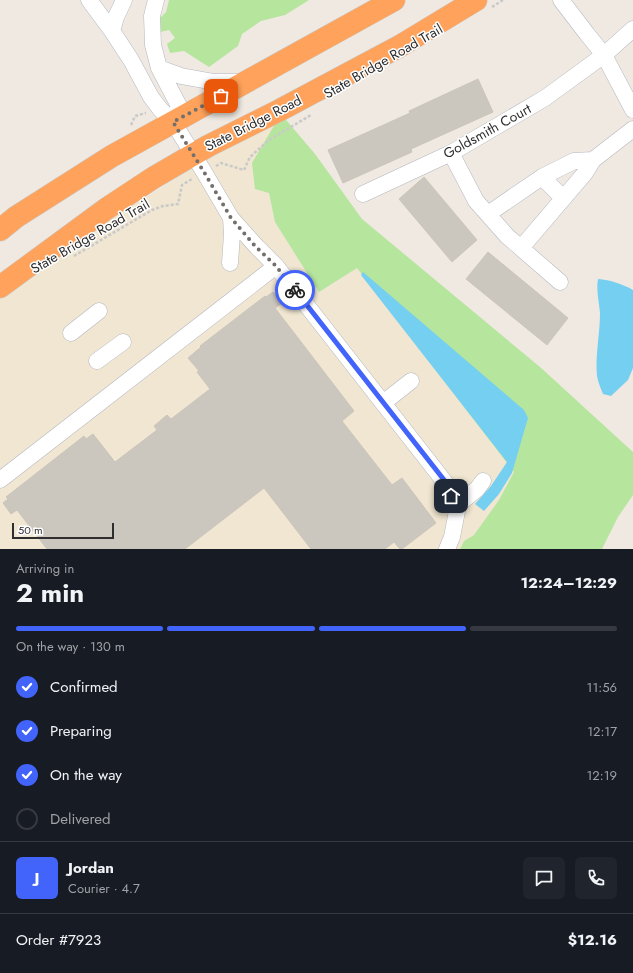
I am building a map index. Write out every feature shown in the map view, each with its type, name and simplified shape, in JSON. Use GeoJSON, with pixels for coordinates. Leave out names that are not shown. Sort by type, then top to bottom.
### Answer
{"type":"FeatureCollection","features":[{"type":"Feature","properties":{"kind":"highway"},"geometry":{"type":"LineString","coordinates":[[0,230],[16,217],[112,156],[394,0]]}},
{"type":"Feature","properties":{"kind":"highway","name":"State Bridge Road"},"geometry":{"type":"LineString","coordinates":[[0,287],[106,209],[153,178],[199,163],[208,146],[483,4]]}},
{"type":"Feature","properties":{"kind":"street"},"geometry":{"type":"LineString","coordinates":[[89,0],[131,60],[151,97],[173,122],[231,218],[256,247],[276,266],[448,485],[457,511],[452,537],[446,549]]}},
{"type":"Feature","properties":{"kind":"street"},"geometry":{"type":"LineString","coordinates":[[112,31],[116,17],[124,0]]}},
{"type":"Feature","properties":{"kind":"street"},"geometry":{"type":"LineString","coordinates":[[156,0],[152,16],[153,44],[159,68],[179,106],[173,122]]}},
{"type":"Feature","properties":{"kind":"street"},"geometry":{"type":"LineString","coordinates":[[561,0],[604,55],[633,110]]}},
{"type":"Feature","properties":{"kind":"street","name":"Goldsmith Court"},"geometry":{"type":"LineString","coordinates":[[363,194],[451,153],[545,98],[604,55],[633,29]]}},
{"type":"Feature","properties":{"kind":"street"},"geometry":{"type":"LineString","coordinates":[[159,68],[181,76],[214,82],[246,82]]}},
{"type":"Feature","properties":{"kind":"street"},"geometry":{"type":"LineString","coordinates":[[521,248],[585,173],[592,160],[633,129]]}},
{"type":"Feature","properties":{"kind":"street"},"geometry":{"type":"LineString","coordinates":[[451,153],[476,201],[507,236],[560,282]]}},
{"type":"Feature","properties":{"kind":"street"},"geometry":{"type":"LineString","coordinates":[[488,214],[542,177],[574,160],[592,160]]}},
{"type":"Feature","properties":{"kind":"street"},"geometry":{"type":"LineString","coordinates":[[542,177],[563,198]]}},
{"type":"Feature","properties":{"kind":"street"},"geometry":{"type":"LineString","coordinates":[[231,218],[232,234],[230,263],[256,247]]}},
{"type":"Feature","properties":{"kind":"street"},"geometry":{"type":"LineString","coordinates":[[0,480],[276,266]]}},
{"type":"Feature","properties":{"kind":"street"},"geometry":{"type":"LineString","coordinates":[[71,333],[99,311]]}},
{"type":"Feature","properties":{"kind":"street"},"geometry":{"type":"LineString","coordinates":[[97,362],[123,342]]}},
{"type":"Feature","properties":{"kind":"street"},"geometry":{"type":"LineString","coordinates":[[383,403],[411,382]]}},
{"type":"Feature","properties":{"kind":"street"},"geometry":{"type":"LineString","coordinates":[[455,507],[477,489],[483,481]]}},
{"type":"Feature","properties":{"kind":"path"},"geometry":{"type":"LineString","coordinates":[[483,4],[503,0]]}},
{"type":"Feature","properties":{"kind":"path","name":"State Bridge Road Trail"},"geometry":{"type":"LineString","coordinates":[[72,257],[152,210],[163,206],[178,204],[182,185],[199,163],[221,163],[244,170],[250,157],[269,140],[314,113]]}},
{"type":"Feature","properties":{"kind":"shaded area"},"geometry":{"type":"Polygon","coordinates":[[[281,114],[269,193],[275,222],[319,292],[357,268],[514,472],[499,500],[474,535],[464,541],[460,549],[0,549],[0,288],[281,114]]]}},
{"type":"Feature","properties":{"kind":"green space"},"geometry":{"type":"Polygon","coordinates":[[[169,0],[309,0],[285,15],[261,21],[242,34],[238,46],[209,67],[184,51],[170,53],[167,44],[175,38],[169,30],[160,32],[159,19],[166,12],[169,0]]]}},
{"type":"Feature","properties":{"kind":"green space"},"geometry":{"type":"Polygon","coordinates":[[[281,114],[315,154],[362,219],[540,367],[633,452],[633,495],[618,517],[602,549],[460,549],[464,541],[474,535],[499,500],[514,472],[357,268],[319,292],[275,222],[269,193],[255,189],[252,163],[281,114]]]}},
{"type":"Feature","properties":{"kind":"water"},"geometry":{"type":"Polygon","coordinates":[[[363,272],[524,410],[528,418],[512,473],[499,494],[484,511],[475,504],[491,486],[507,462],[361,275],[363,272]]]}},
{"type":"Feature","properties":{"kind":"water"},"geometry":{"type":"Polygon","coordinates":[[[598,279],[607,280],[633,290],[633,368],[628,380],[611,396],[603,394],[597,376],[600,313],[597,292],[598,279]]]}},
{"type":"Feature","properties":{"kind":"building"},"geometry":{"type":"Polygon","coordinates":[[[478,79],[493,112],[411,149],[412,152],[343,183],[328,150],[410,113],[409,111],[478,79]]]}},
{"type":"Feature","properties":{"kind":"building"},"geometry":{"type":"Polygon","coordinates":[[[424,177],[477,240],[452,262],[399,199],[424,177]]]}},
{"type":"Feature","properties":{"kind":"building"},"geometry":{"type":"Polygon","coordinates":[[[488,252],[568,318],[547,345],[466,279],[488,252]]]}},
{"type":"Feature","properties":{"kind":"building"},"geometry":{"type":"Polygon","coordinates":[[[273,292],[282,303],[275,308],[354,411],[342,421],[392,485],[402,478],[436,523],[402,549],[400,549],[394,542],[385,549],[311,549],[264,488],[185,549],[47,549],[17,510],[11,514],[3,503],[8,499],[6,497],[84,436],[86,439],[93,434],[115,462],[157,430],[154,426],[167,415],[171,419],[210,389],[197,372],[199,371],[188,358],[201,347],[200,346],[265,296],[266,297],[273,292]]]}},
{"type":"Feature","properties":{"kind":"way so far"},"geometry":{"type":"LineString","coordinates":[[221,96],[173,122],[231,218],[256,247],[276,266],[295,290]]}},
{"type":"Feature","properties":{"kind":"route"},"geometry":{"type":"LineString","coordinates":[[295,290],[448,485],[451,496]]}}]}
